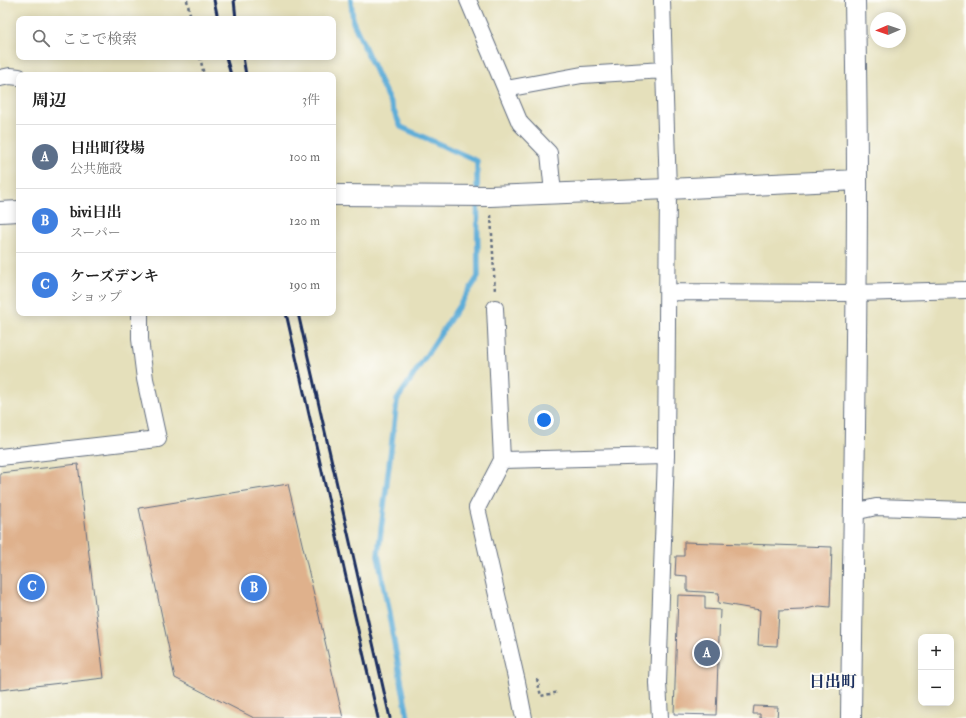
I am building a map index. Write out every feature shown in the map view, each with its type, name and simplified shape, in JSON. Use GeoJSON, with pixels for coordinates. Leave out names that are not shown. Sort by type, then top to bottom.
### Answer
{"type":"FeatureCollection","features":[{"type":"Feature","properties":{"kind":"street"},"geometry":{"type":"LineString","coordinates":[[468,0],[520,123],[549,153],[553,193]]}},
{"type":"Feature","properties":{"kind":"street"},"geometry":{"type":"LineString","coordinates":[[660,718],[658,683],[666,456],[668,292],[668,189],[662,0]]}},
{"type":"Feature","properties":{"kind":"street"},"geometry":{"type":"LineString","coordinates":[[851,718],[857,293],[856,0]]}},
{"type":"Feature","properties":{"kind":"street"},"geometry":{"type":"LineString","coordinates":[[506,89],[582,75],[664,70]]}},
{"type":"Feature","properties":{"kind":"street"},"geometry":{"type":"LineString","coordinates":[[0,78],[16,77]]}},
{"type":"Feature","properties":{"kind":"street"},"geometry":{"type":"LineString","coordinates":[[336,195],[490,196],[857,180]]}},
{"type":"Feature","properties":{"kind":"street"},"geometry":{"type":"LineString","coordinates":[[0,212],[16,211]]}},
{"type":"Feature","properties":{"kind":"street"},"geometry":{"type":"LineString","coordinates":[[668,292],[857,293],[966,290]]}},
{"type":"Feature","properties":{"kind":"street"},"geometry":{"type":"LineString","coordinates":[[495,308],[502,460],[477,508],[514,667],[524,718]]}},
{"type":"Feature","properties":{"kind":"street"},"geometry":{"type":"LineString","coordinates":[[0,457],[158,439],[145,379],[140,339],[140,316]]}},
{"type":"Feature","properties":{"kind":"street"},"geometry":{"type":"LineString","coordinates":[[502,460],[666,456]]}},
{"type":"Feature","properties":{"kind":"street"},"geometry":{"type":"LineString","coordinates":[[854,512],[876,506],[966,510]]}},
{"type":"Feature","properties":{"kind":"path"},"geometry":{"type":"LineString","coordinates":[[187,0],[191,16]]}},
{"type":"Feature","properties":{"kind":"path"},"geometry":{"type":"LineString","coordinates":[[201,60],[203,72]]}},
{"type":"Feature","properties":{"kind":"path"},"geometry":{"type":"LineString","coordinates":[[490,196],[495,308]]}},
{"type":"Feature","properties":{"kind":"path"},"geometry":{"type":"LineString","coordinates":[[537,679],[541,696],[559,692]]}},
{"type":"Feature","properties":{"kind":"building"},"geometry":{"type":"Polygon","coordinates":[[[78,464],[104,678],[0,690],[0,473],[78,464]]]}},
{"type":"Feature","properties":{"kind":"building"},"geometry":{"type":"Polygon","coordinates":[[[288,484],[343,718],[254,718],[175,678],[139,508],[288,484]]]}},
{"type":"Feature","properties":{"kind":"building"},"geometry":{"type":"Polygon","coordinates":[[[684,542],[832,547],[830,607],[819,606],[802,610],[779,611],[777,646],[758,645],[760,610],[718,603],[719,593],[687,591],[687,576],[675,575],[676,556],[684,556],[684,542]]]}},
{"type":"Feature","properties":{"kind":"building"},"geometry":{"type":"Polygon","coordinates":[[[678,595],[705,596],[705,609],[720,610],[716,715],[674,714],[678,595]]]}},
{"type":"Feature","properties":{"kind":"building"},"geometry":{"type":"Polygon","coordinates":[[[754,706],[778,707],[777,718],[760,718],[760,714],[753,714],[754,706]]]}},
{"type":"Feature","properties":{"kind":"waterway"},"geometry":{"type":"LineString","coordinates":[[351,0],[353,22],[401,127],[477,161],[478,277],[397,400],[378,555],[408,718]]}},
{"type":"Feature","properties":{"kind":"railway"},"geometry":{"type":"LineString","coordinates":[[214,0],[217,16]]}},
{"type":"Feature","properties":{"kind":"railway"},"geometry":{"type":"LineString","coordinates":[[234,0],[236,16]]}},
{"type":"Feature","properties":{"kind":"railway"},"geometry":{"type":"LineString","coordinates":[[227,60],[230,72]]}},
{"type":"Feature","properties":{"kind":"railway"},"geometry":{"type":"LineString","coordinates":[[244,60],[246,72]]}},
{"type":"Feature","properties":{"kind":"railway"},"geometry":{"type":"LineString","coordinates":[[287,316],[378,718]]}},
{"type":"Feature","properties":{"kind":"railway"},"geometry":{"type":"LineString","coordinates":[[299,316],[390,718]]}},
{"type":"Feature","properties":{"kind":"place","name":"ケーズデンキ"},"geometry":{"type":"Point","coordinates":[32,587]}},
{"type":"Feature","properties":{"kind":"place","name":"bivi日出"},"geometry":{"type":"Point","coordinates":[254,588]}},
{"type":"Feature","properties":{"kind":"place","name":"日出町役場"},"geometry":{"type":"Point","coordinates":[707,653]}},
{"type":"Feature","properties":{"kind":"district","name":"日出町"},"geometry":{"type":"Point","coordinates":[833,682]}}]}
